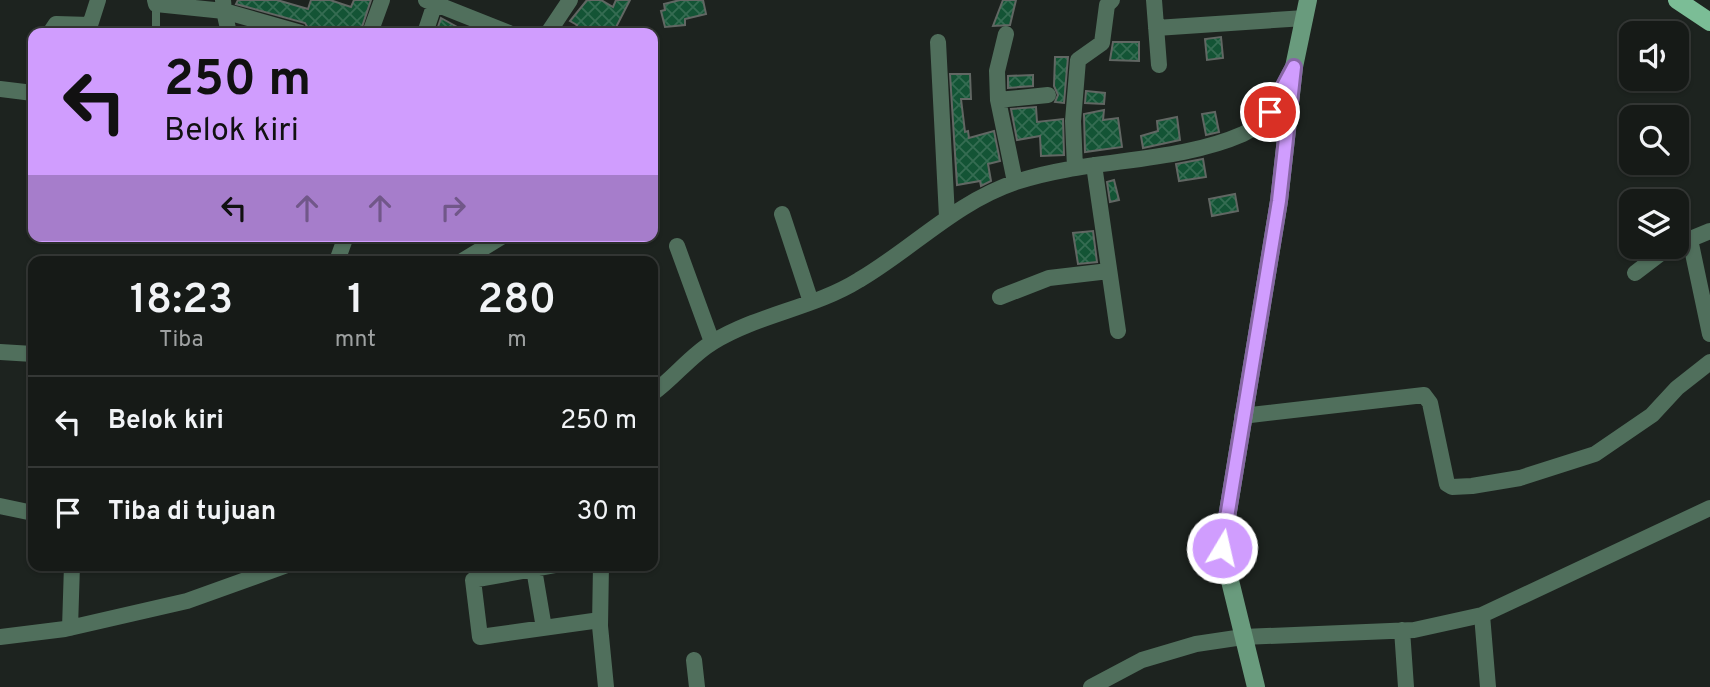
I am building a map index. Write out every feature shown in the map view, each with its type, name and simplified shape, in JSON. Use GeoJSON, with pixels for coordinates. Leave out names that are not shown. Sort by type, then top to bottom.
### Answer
{"type":"FeatureCollection","features":[{"type":"Feature","properties":{"kind":"main road"},"geometry":{"type":"LineString","coordinates":[[1677,0],[1705,16]]}},
{"type":"Feature","properties":{"kind":"street"},"geometry":{"type":"LineString","coordinates":[[51,28],[56,24],[90,25],[98,0]]}},
{"type":"Feature","properties":{"kind":"street"},"geometry":{"type":"LineString","coordinates":[[372,28],[382,0]]}},
{"type":"Feature","properties":{"kind":"street"},"geometry":{"type":"LineString","coordinates":[[551,28],[570,0]]}},
{"type":"Feature","properties":{"kind":"street"},"geometry":{"type":"LineString","coordinates":[[1075,168],[1073,121],[1078,60],[1102,43],[1107,5],[1112,0]]}},
{"type":"Feature","properties":{"kind":"street"},"geometry":{"type":"LineString","coordinates":[[1154,0],[1159,65]]}},
{"type":"Feature","properties":{"kind":"street"},"geometry":{"type":"LineString","coordinates":[[155,2],[223,6],[287,28]]}},
{"type":"Feature","properties":{"kind":"street"},"geometry":{"type":"LineString","coordinates":[[426,28],[430,2],[496,28]]}},
{"type":"Feature","properties":{"kind":"street"},"geometry":{"type":"LineString","coordinates":[[223,6],[228,28]]}},
{"type":"Feature","properties":{"kind":"street"},"geometry":{"type":"LineString","coordinates":[[1156,29],[1306,9],[1294,67],[1279,201],[1222,548],[1256,687]]}},
{"type":"Feature","properties":{"kind":"street"},"geometry":{"type":"LineString","coordinates":[[1006,34],[997,71],[998,100],[1015,182]]}},
{"type":"Feature","properties":{"kind":"street"},"geometry":{"type":"LineString","coordinates":[[938,42],[947,217]]}},
{"type":"Feature","properties":{"kind":"street"},"geometry":{"type":"LineString","coordinates":[[658,390],[676,377],[712,342],[861,279],[947,217],[1015,182],[1075,168],[1214,144],[1243,134],[1263,123],[1294,67]]}},
{"type":"Feature","properties":{"kind":"street"},"geometry":{"type":"LineString","coordinates":[[0,89],[28,92]]}},
{"type":"Feature","properties":{"kind":"street"},"geometry":{"type":"LineString","coordinates":[[998,100],[1048,96]]}},
{"type":"Feature","properties":{"kind":"street"},"geometry":{"type":"LineString","coordinates":[[1094,165],[1118,331]]}},
{"type":"Feature","properties":{"kind":"street"},"geometry":{"type":"LineString","coordinates":[[782,214],[811,302]]}},
{"type":"Feature","properties":{"kind":"street"},"geometry":{"type":"LineString","coordinates":[[1689,239],[1710,230]]}},
{"type":"Feature","properties":{"kind":"street"},"geometry":{"type":"LineString","coordinates":[[469,256],[492,242]]}},
{"type":"Feature","properties":{"kind":"street"},"geometry":{"type":"LineString","coordinates":[[484,246],[489,256]]}},
{"type":"Feature","properties":{"kind":"street"},"geometry":{"type":"LineString","coordinates":[[677,246],[712,342]]}},
{"type":"Feature","properties":{"kind":"street"},"geometry":{"type":"LineString","coordinates":[[1635,273],[1653,259]]}},
{"type":"Feature","properties":{"kind":"street"},"geometry":{"type":"LineString","coordinates":[[1689,259],[1710,334]]}},
{"type":"Feature","properties":{"kind":"street"},"geometry":{"type":"LineString","coordinates":[[1000,297],[1049,278],[1109,271]]}},
{"type":"Feature","properties":{"kind":"street"},"geometry":{"type":"LineString","coordinates":[[1,355],[28,354]]}},
{"type":"Feature","properties":{"kind":"street"},"geometry":{"type":"LineString","coordinates":[[1242,416],[1423,395],[1430,403],[1447,484],[1452,487],[1472,486],[1551,470],[1595,454],[1652,415],[1677,388],[1710,362]]}},
{"type":"Feature","properties":{"kind":"street"},"geometry":{"type":"LineString","coordinates":[[0,506],[28,512]]}},
{"type":"Feature","properties":{"kind":"street"},"geometry":{"type":"LineString","coordinates":[[1091,687],[1142,660],[1177,648],[1243,637],[1402,630],[1482,615],[1710,508]]}},
{"type":"Feature","properties":{"kind":"street"},"geometry":{"type":"LineString","coordinates":[[70,628],[72,571]]}},
{"type":"Feature","properties":{"kind":"street"},"geometry":{"type":"LineString","coordinates":[[0,638],[70,628],[187,601],[270,571]]}},
{"type":"Feature","properties":{"kind":"street"},"geometry":{"type":"LineString","coordinates":[[523,571],[472,580],[479,634],[483,638],[600,620]]}},
{"type":"Feature","properties":{"kind":"street"},"geometry":{"type":"LineString","coordinates":[[534,571],[544,628]]}},
{"type":"Feature","properties":{"kind":"street"},"geometry":{"type":"LineString","coordinates":[[601,571],[600,620],[606,687]]}},
{"type":"Feature","properties":{"kind":"street"},"geometry":{"type":"LineString","coordinates":[[1482,615],[1488,687]]}},
{"type":"Feature","properties":{"kind":"street"},"geometry":{"type":"LineString","coordinates":[[1402,630],[1406,687]]}},
{"type":"Feature","properties":{"kind":"street"},"geometry":{"type":"LineString","coordinates":[[694,660],[697,687]]}},
{"type":"Feature","properties":{"kind":"lane"},"geometry":{"type":"LineString","coordinates":[[155,2],[156,28]]}},
{"type":"Feature","properties":{"kind":"building"},"geometry":{"type":"Polygon","coordinates":[[[238,0],[277,0],[308,9],[311,0],[330,0],[351,7],[354,0],[371,0],[362,28],[308,28],[305,23],[236,4],[238,0]]]}},
{"type":"Feature","properties":{"kind":"building"},"geometry":{"type":"Polygon","coordinates":[[[587,0],[601,0],[613,7],[616,0],[630,0],[616,28],[575,28],[577,25],[570,21],[587,0]]]}},
{"type":"Feature","properties":{"kind":"building"},"geometry":{"type":"Polygon","coordinates":[[[680,0],[703,0],[706,14],[685,19],[685,25],[665,27],[661,11],[665,10],[664,4],[680,0]]]}},
{"type":"Feature","properties":{"kind":"building"},"geometry":{"type":"Polygon","coordinates":[[[1003,0],[1016,0],[1010,25],[993,26],[1003,0]]]}},
{"type":"Feature","properties":{"kind":"building"},"geometry":{"type":"Polygon","coordinates":[[[441,18],[459,28],[438,28],[441,18]]]}},
{"type":"Feature","properties":{"kind":"building"},"geometry":{"type":"Polygon","coordinates":[[[1221,37],[1223,58],[1207,60],[1205,39],[1221,37]]]}},
{"type":"Feature","properties":{"kind":"building"},"geometry":{"type":"Polygon","coordinates":[[[1113,42],[1139,42],[1139,61],[1110,60],[1113,42]]]}},
{"type":"Feature","properties":{"kind":"building"},"geometry":{"type":"Polygon","coordinates":[[[1055,57],[1068,57],[1064,103],[1055,102],[1058,95],[1054,86],[1055,57]]]}},
{"type":"Feature","properties":{"kind":"building"},"geometry":{"type":"Polygon","coordinates":[[[950,74],[970,74],[971,99],[961,99],[965,132],[968,131],[969,138],[994,131],[1000,161],[988,164],[991,181],[981,186],[980,181],[957,185],[950,74]]]}},
{"type":"Feature","properties":{"kind":"building"},"geometry":{"type":"Polygon","coordinates":[[[1033,75],[1033,86],[1008,88],[1008,76],[1033,75]]]}},
{"type":"Feature","properties":{"kind":"building"},"geometry":{"type":"Polygon","coordinates":[[[1086,91],[1105,93],[1104,104],[1085,103],[1086,91]]]}},
{"type":"Feature","properties":{"kind":"building"},"geometry":{"type":"Polygon","coordinates":[[[1036,107],[1037,122],[1063,119],[1064,155],[1041,156],[1040,136],[1017,140],[1011,109],[1036,107]]]}},
{"type":"Feature","properties":{"kind":"building"},"geometry":{"type":"Polygon","coordinates":[[[1104,110],[1103,120],[1118,118],[1122,147],[1085,152],[1084,114],[1104,110]]]}},
{"type":"Feature","properties":{"kind":"building"},"geometry":{"type":"Polygon","coordinates":[[[1215,112],[1219,132],[1206,135],[1202,114],[1215,112]]]}},
{"type":"Feature","properties":{"kind":"building"},"geometry":{"type":"Polygon","coordinates":[[[1177,117],[1180,140],[1143,148],[1141,136],[1158,131],[1157,121],[1177,117]]]}},
{"type":"Feature","properties":{"kind":"building"},"geometry":{"type":"Polygon","coordinates":[[[1203,159],[1206,177],[1179,181],[1176,164],[1203,159]]]}},
{"type":"Feature","properties":{"kind":"building"},"geometry":{"type":"Polygon","coordinates":[[[1114,180],[1119,200],[1110,202],[1107,182],[1114,180]]]}},
{"type":"Feature","properties":{"kind":"building"},"geometry":{"type":"Polygon","coordinates":[[[1235,194],[1238,211],[1212,216],[1209,199],[1235,194]]]}},
{"type":"Feature","properties":{"kind":"building"},"geometry":{"type":"Polygon","coordinates":[[[1093,231],[1097,262],[1078,264],[1073,233],[1093,231]]]}},
{"type":"Feature","properties":{"kind":"route"},"geometry":{"type":"LineString","coordinates":[[1222,548],[1279,201],[1294,67],[1270,112]]}}]}
